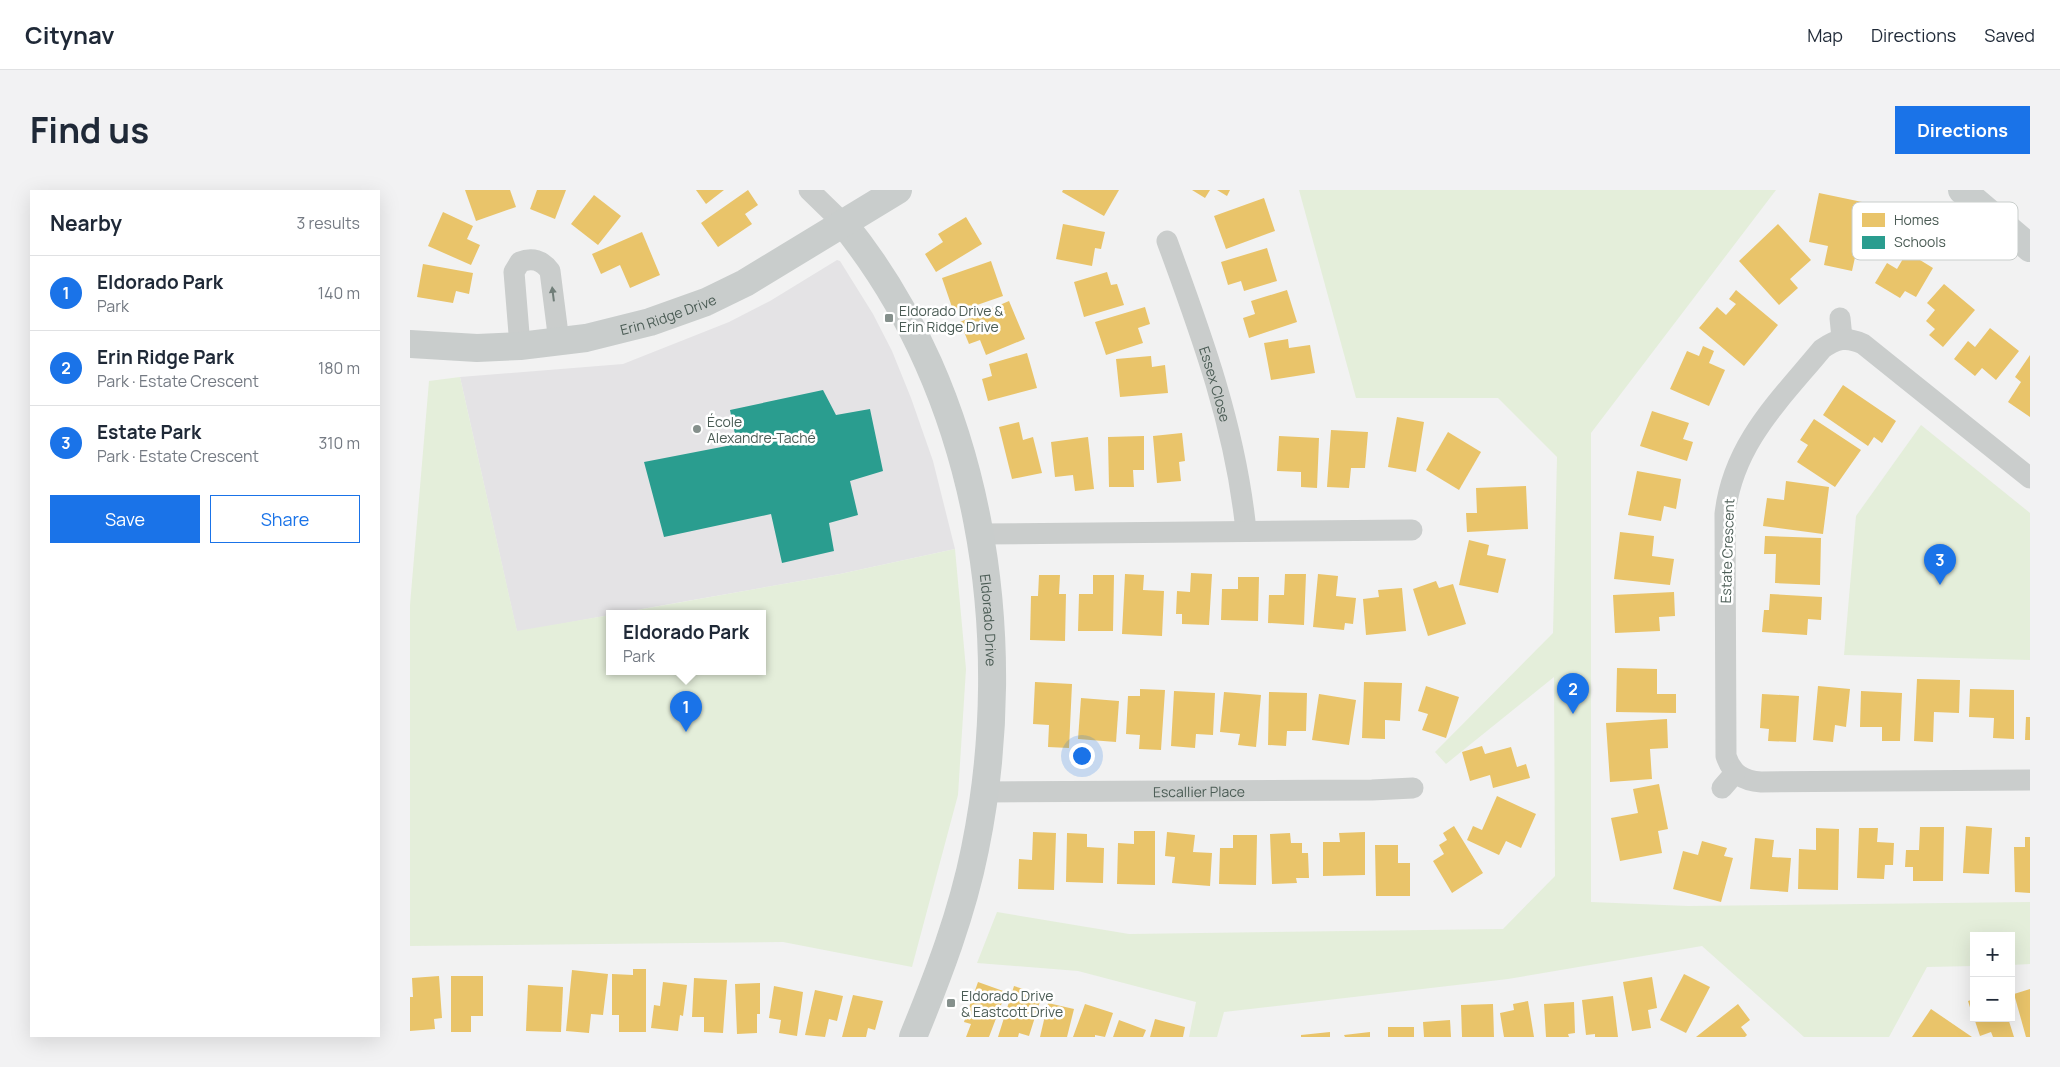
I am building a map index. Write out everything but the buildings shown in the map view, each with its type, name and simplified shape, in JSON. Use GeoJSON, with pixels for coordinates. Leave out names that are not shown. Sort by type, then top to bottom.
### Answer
{"type":"FeatureCollection","features":[{"type":"Feature","properties":{"kind":"street"},"geometry":{"type":"LineString","coordinates":[[809,190],[843,223]]}},
{"type":"Feature","properties":{"kind":"street","name":"Erin Ridge Drive"},"geometry":{"type":"LineString","coordinates":[[410,344],[477,348],[520,346],[559,342],[617,332],[706,302],[744,283],[898,190]]}},
{"type":"Feature","properties":{"kind":"street"},"geometry":{"type":"LineString","coordinates":[[1962,190],[1976,202]]}},
{"type":"Feature","properties":{"kind":"street","name":"Eldorado Drive"},"geometry":{"type":"LineString","coordinates":[[843,223],[862,247],[894,299],[934,377],[965,467],[978,534],[989,611],[992,728],[985,792],[974,851],[958,916],[934,986],[913,1037]]}},
{"type":"Feature","properties":{"kind":"street"},"geometry":{"type":"LineString","coordinates":[[2018,238],[2030,248]]}},
{"type":"Feature","properties":{"kind":"street","name":"Essex Close"},"geometry":{"type":"LineString","coordinates":[[1167,240],[1207,349],[1227,420],[1241,492],[1246,531]]}},
{"type":"Feature","properties":{"kind":"street"},"geometry":{"type":"LineString","coordinates":[[520,346],[514,272],[520,262],[530,259],[543,263],[550,271],[559,342]]}},
{"type":"Feature","properties":{"kind":"street","name":"Estate Crescent"},"geometry":{"type":"LineString","coordinates":[[2030,478],[1841,328],[1759,425],[1737,464],[1728,492],[1724,529],[1725,745],[1728,780],[1761,782],[2030,780]]}},
{"type":"Feature","properties":{"kind":"street"},"geometry":{"type":"LineString","coordinates":[[978,534],[1412,530]]}},
{"type":"Feature","properties":{"kind":"street","name":"Escallier Place"},"geometry":{"type":"LineString","coordinates":[[985,792],[1413,788]]}},
{"type":"Feature","properties":{"kind":"shaded area","name":"École Alexandre-Taché"},"geometry":{"type":"Polygon","coordinates":[[[837,260],[840,261],[873,314],[892,351],[911,398],[933,461],[955,549],[840,574],[636,610],[606,610],[606,616],[517,632],[460,377],[623,364],[729,322],[770,301],[837,260]]]}},
{"type":"Feature","properties":{"kind":"green space"},"geometry":{"type":"Polygon","coordinates":[[[1299,190],[1776,190],[1591,433],[1591,902],[1688,906],[2030,902],[2030,964],[2015,965],[2015,932],[1970,932],[1970,966],[1927,967],[1889,1037],[1804,1037],[1702,946],[1508,979],[1224,1012],[1217,1037],[1189,1037],[1196,1002],[1078,971],[977,963],[997,912],[1129,934],[1503,929],[1555,876],[1554,677],[1446,764],[1435,752],[1553,633],[1557,457],[1498,398],[1356,398],[1299,190]]]}},
{"type":"Feature","properties":{"kind":"green space"},"geometry":{"type":"Polygon","coordinates":[[[460,377],[517,631],[606,616],[606,675],[766,675],[766,610],[637,610],[840,574],[955,549],[966,669],[958,795],[912,967],[783,942],[410,946],[410,605],[429,381],[460,377]]]}},
{"type":"Feature","properties":{"kind":"green space"},"geometry":{"type":"Polygon","coordinates":[[[1921,425],[2030,513],[2030,660],[1844,655],[1856,516],[1921,425]]]}},
{"type":"Feature","properties":{"kind":"place","name":"Eldorado Drive & Erin Ridge Drive"},"geometry":{"type":"Point","coordinates":[889,318]}},
{"type":"Feature","properties":{"kind":"place","name":"École Alexandre-Taché"},"geometry":{"type":"Point","coordinates":[697,429]}},
{"type":"Feature","properties":{"kind":"place","name":"Estate Park"},"geometry":{"type":"Point","coordinates":[1940,585]}},
{"type":"Feature","properties":{"kind":"place","name":"Erin Ridge Park"},"geometry":{"type":"Point","coordinates":[1573,714]}},
{"type":"Feature","properties":{"kind":"place","name":"Eldorado Park"},"geometry":{"type":"Point","coordinates":[686,732]}},
{"type":"Feature","properties":{"kind":"place","name":"Eldorado Drive & Eastcott Drive"},"geometry":{"type":"Point","coordinates":[951,1003]}}]}
